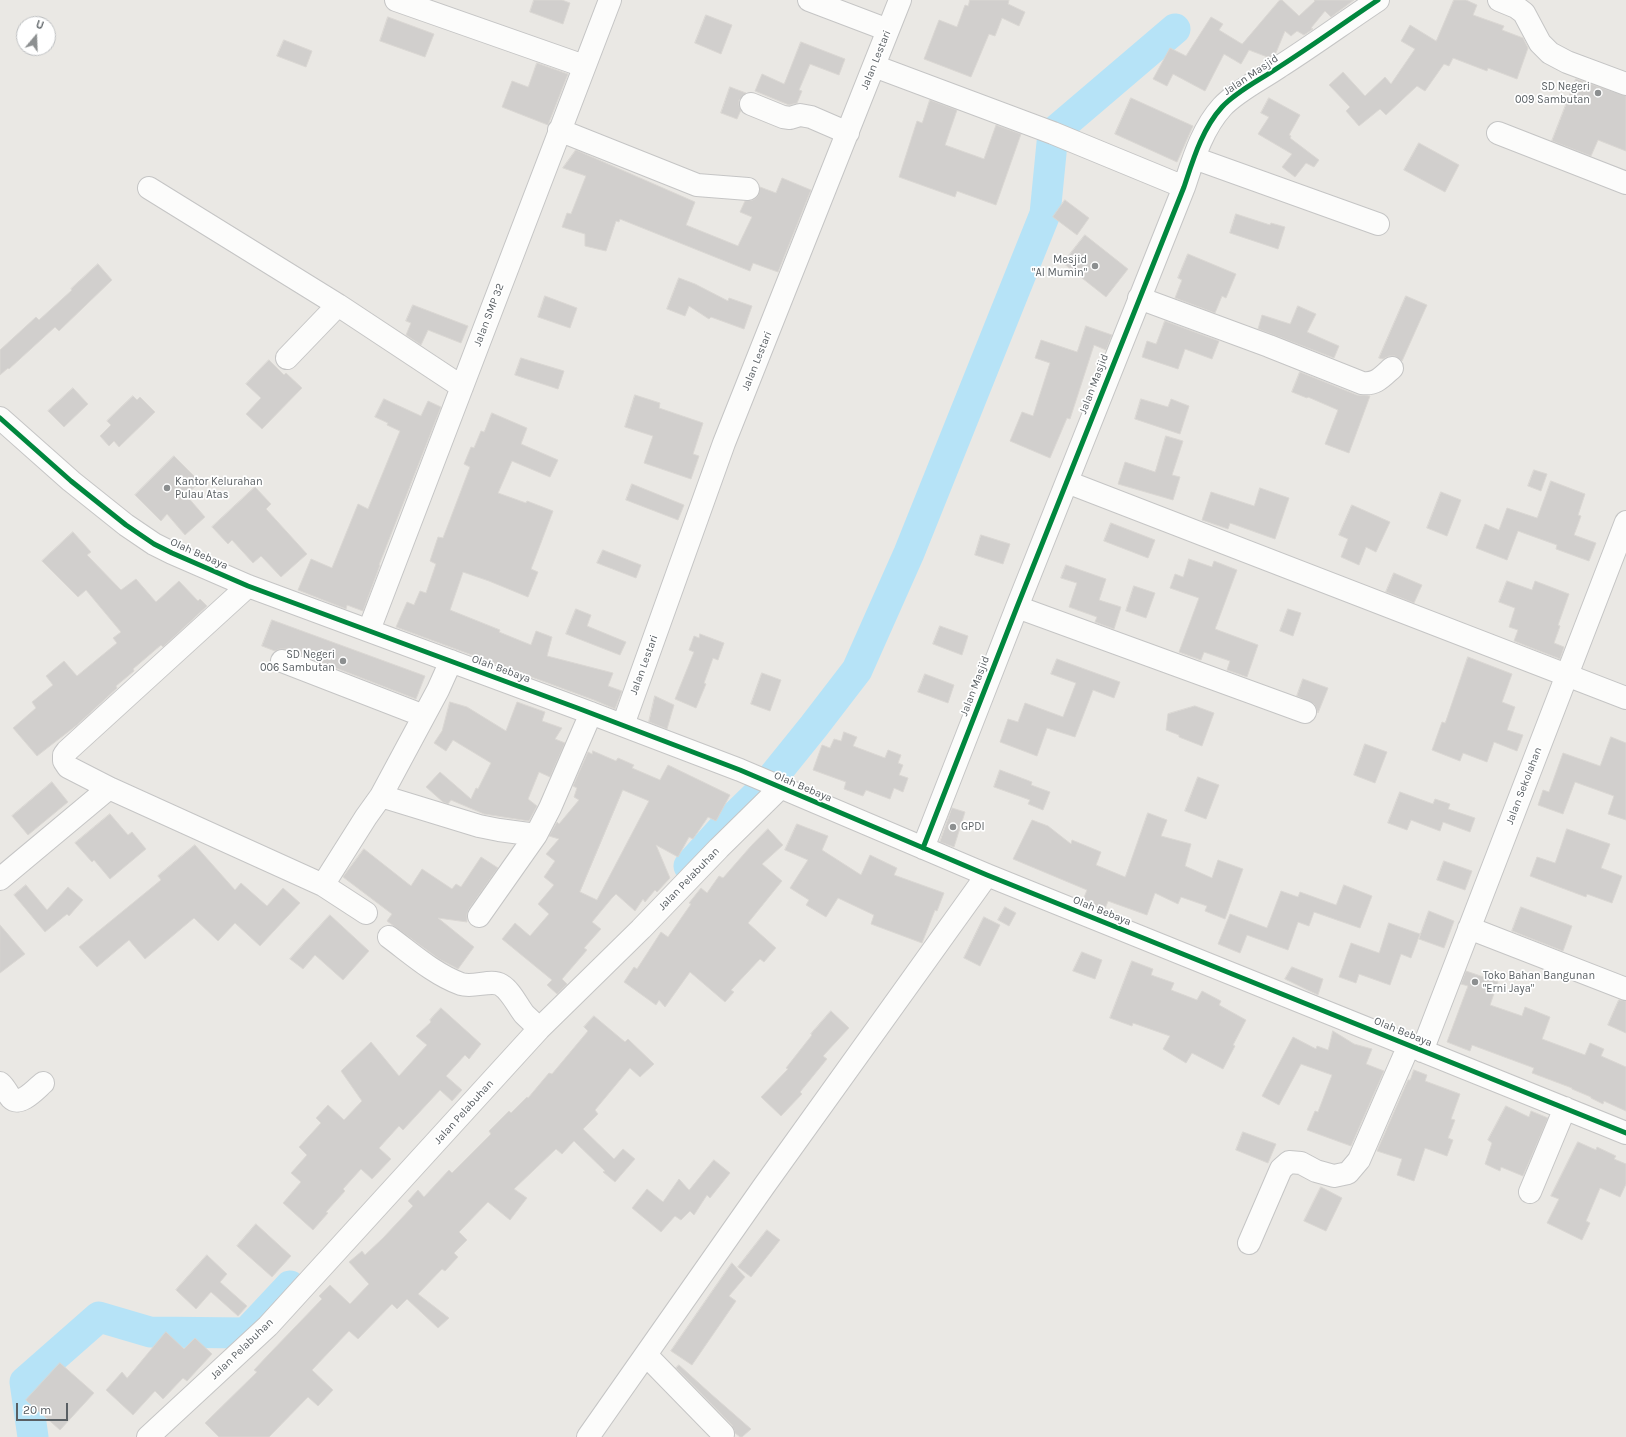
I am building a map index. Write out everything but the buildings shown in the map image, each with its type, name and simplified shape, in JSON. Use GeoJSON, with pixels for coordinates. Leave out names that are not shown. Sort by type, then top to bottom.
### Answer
{"type":"FeatureCollection","features":[{"type":"Feature","properties":{"kind":"street"},"geometry":{"type":"LineString","coordinates":[[396,0],[584,66]]}},
{"type":"Feature","properties":{"kind":"street","name":"Jalan SMP 32"},"geometry":{"type":"LineString","coordinates":[[369,630],[610,0]]}},
{"type":"Feature","properties":{"kind":"street"},"geometry":{"type":"LineString","coordinates":[[809,0],[888,30]]}},
{"type":"Feature","properties":{"kind":"street","name":"Jalan Lestari"},"geometry":{"type":"LineString","coordinates":[[623,725],[724,443],[900,0]]}},
{"type":"Feature","properties":{"kind":"street","name":"Jalan Masjid"},"geometry":{"type":"LineString","coordinates":[[923,848],[1184,187],[1194,158],[1209,124],[1222,107],[1241,91],[1378,0]]}},
{"type":"Feature","properties":{"kind":"street"},"geometry":{"type":"LineString","coordinates":[[1499,0],[1516,7],[1524,13],[1540,44],[1550,53],[1567,62],[1626,84]]}},
{"type":"Feature","properties":{"kind":"street"},"geometry":{"type":"LineString","coordinates":[[874,66],[1053,133],[1184,187]]}},
{"type":"Feature","properties":{"kind":"street"},"geometry":{"type":"LineString","coordinates":[[751,104],[783,117],[790,118],[800,115],[811,117],[848,133]]}},
{"type":"Feature","properties":{"kind":"street"},"geometry":{"type":"LineString","coordinates":[[559,130],[697,185],[748,189]]}},
{"type":"Feature","properties":{"kind":"street"},"geometry":{"type":"LineString","coordinates":[[1498,132],[1626,183]]}},
{"type":"Feature","properties":{"kind":"street"},"geometry":{"type":"LineString","coordinates":[[1194,158],[1378,224]]}},
{"type":"Feature","properties":{"kind":"street"},"geometry":{"type":"LineString","coordinates":[[148,188],[338,305],[462,387]]}},
{"type":"Feature","properties":{"kind":"street"},"geometry":{"type":"LineString","coordinates":[[1139,298],[1362,383],[1368,384],[1377,381],[1392,368]]}},
{"type":"Feature","properties":{"kind":"street"},"geometry":{"type":"LineString","coordinates":[[287,358],[338,305]]}},
{"type":"Feature","properties":{"kind":"street","name":"Olah Bebaya"},"geometry":{"type":"LineString","coordinates":[[0,418],[71,481],[142,536],[172,554],[248,586],[740,770],[987,875],[1626,1133]]}},
{"type":"Feature","properties":{"kind":"street"},"geometry":{"type":"LineString","coordinates":[[1067,482],[1626,698]]}},
{"type":"Feature","properties":{"kind":"street","name":"Jalan Sekolahan"},"geometry":{"type":"LineString","coordinates":[[1249,1243],[1281,1169],[1289,1162],[1301,1163],[1316,1171],[1334,1176],[1348,1172],[1359,1160],[1415,1048],[1469,928],[1626,522]]}},
{"type":"Feature","properties":{"kind":"street"},"geometry":{"type":"LineString","coordinates":[[248,586],[67,751],[64,755],[64,761],[68,767],[109,788],[323,886],[366,913]]}},
{"type":"Feature","properties":{"kind":"street"},"geometry":{"type":"LineString","coordinates":[[1017,607],[1305,712]]}},
{"type":"Feature","properties":{"kind":"street"},"geometry":{"type":"LineString","coordinates":[[282,661],[424,716]]}},
{"type":"Feature","properties":{"kind":"street"},"geometry":{"type":"LineString","coordinates":[[323,886],[366,817],[381,796],[424,716],[451,661]]}},
{"type":"Feature","properties":{"kind":"street"},"geometry":{"type":"LineString","coordinates":[[479,916],[536,835],[550,808],[591,713]]}},
{"type":"Feature","properties":{"kind":"street","name":"Jalan Pelabuhan"},"geometry":{"type":"LineString","coordinates":[[148,1437],[268,1326],[533,1023],[641,929],[776,786]]}},
{"type":"Feature","properties":{"kind":"street"},"geometry":{"type":"LineString","coordinates":[[0,879],[109,788]]}},
{"type":"Feature","properties":{"kind":"street"},"geometry":{"type":"LineString","coordinates":[[381,796],[479,826],[536,835]]}},
{"type":"Feature","properties":{"kind":"street"},"geometry":{"type":"LineString","coordinates":[[588,1437],[764,1186],[987,875]]}},
{"type":"Feature","properties":{"kind":"street"},"geometry":{"type":"LineString","coordinates":[[1469,928],[1626,989]]}},
{"type":"Feature","properties":{"kind":"street"},"geometry":{"type":"LineString","coordinates":[[389,937],[441,975],[463,984],[474,986],[494,983],[500,984],[505,988],[533,1023]]}},
{"type":"Feature","properties":{"kind":"street"},"geometry":{"type":"LineString","coordinates":[[0,1083],[11,1098],[16,1101],[21,1101],[43,1083]]}},
{"type":"Feature","properties":{"kind":"street"},"geometry":{"type":"LineString","coordinates":[[1530,1192],[1565,1108]]}},
{"type":"Feature","properties":{"kind":"street"},"geometry":{"type":"LineString","coordinates":[[646,1355],[724,1434]]}},
{"type":"Feature","properties":{"kind":"waterway"},"geometry":{"type":"LineString","coordinates":[[689,866],[725,826],[764,788],[857,670],[909,553],[1045,214],[1053,133],[1175,29]]}},
{"type":"Feature","properties":{"kind":"waterway"},"geometry":{"type":"LineString","coordinates":[[33,1437],[25,1382],[99,1317],[150,1332],[246,1333],[290,1286]]}},
{"type":"Feature","properties":{"kind":"cycle path"},"geometry":{"type":"LineString","coordinates":[[923,848],[1195,156],[1209,125],[1228,101],[1378,0]]}},
{"type":"Feature","properties":{"kind":"cycle path"},"geometry":{"type":"LineString","coordinates":[[0,418],[71,481],[126,525],[154,544],[172,553],[248,586],[740,770],[987,875],[1626,1133]]}},
{"type":"Feature","properties":{"kind":"place","name":"SD Negeri 009 Sambutan"},"geometry":{"type":"Point","coordinates":[1598,93]}},
{"type":"Feature","properties":{"kind":"place","name":"Mesjid \"Al Mumin\""},"geometry":{"type":"Point","coordinates":[1095,266]}},
{"type":"Feature","properties":{"kind":"place","name":"Kantor Kelurahan Pulau Atas"},"geometry":{"type":"Point","coordinates":[167,488]}},
{"type":"Feature","properties":{"kind":"place","name":"SD Negeri 006 Sambutan"},"geometry":{"type":"Point","coordinates":[343,661]}},
{"type":"Feature","properties":{"kind":"place","name":"GPDI"},"geometry":{"type":"Point","coordinates":[953,827]}},
{"type":"Feature","properties":{"kind":"place","name":"Toko Bahan Bangunan \"Erni Jaya\""},"geometry":{"type":"Point","coordinates":[1475,982]}}]}
